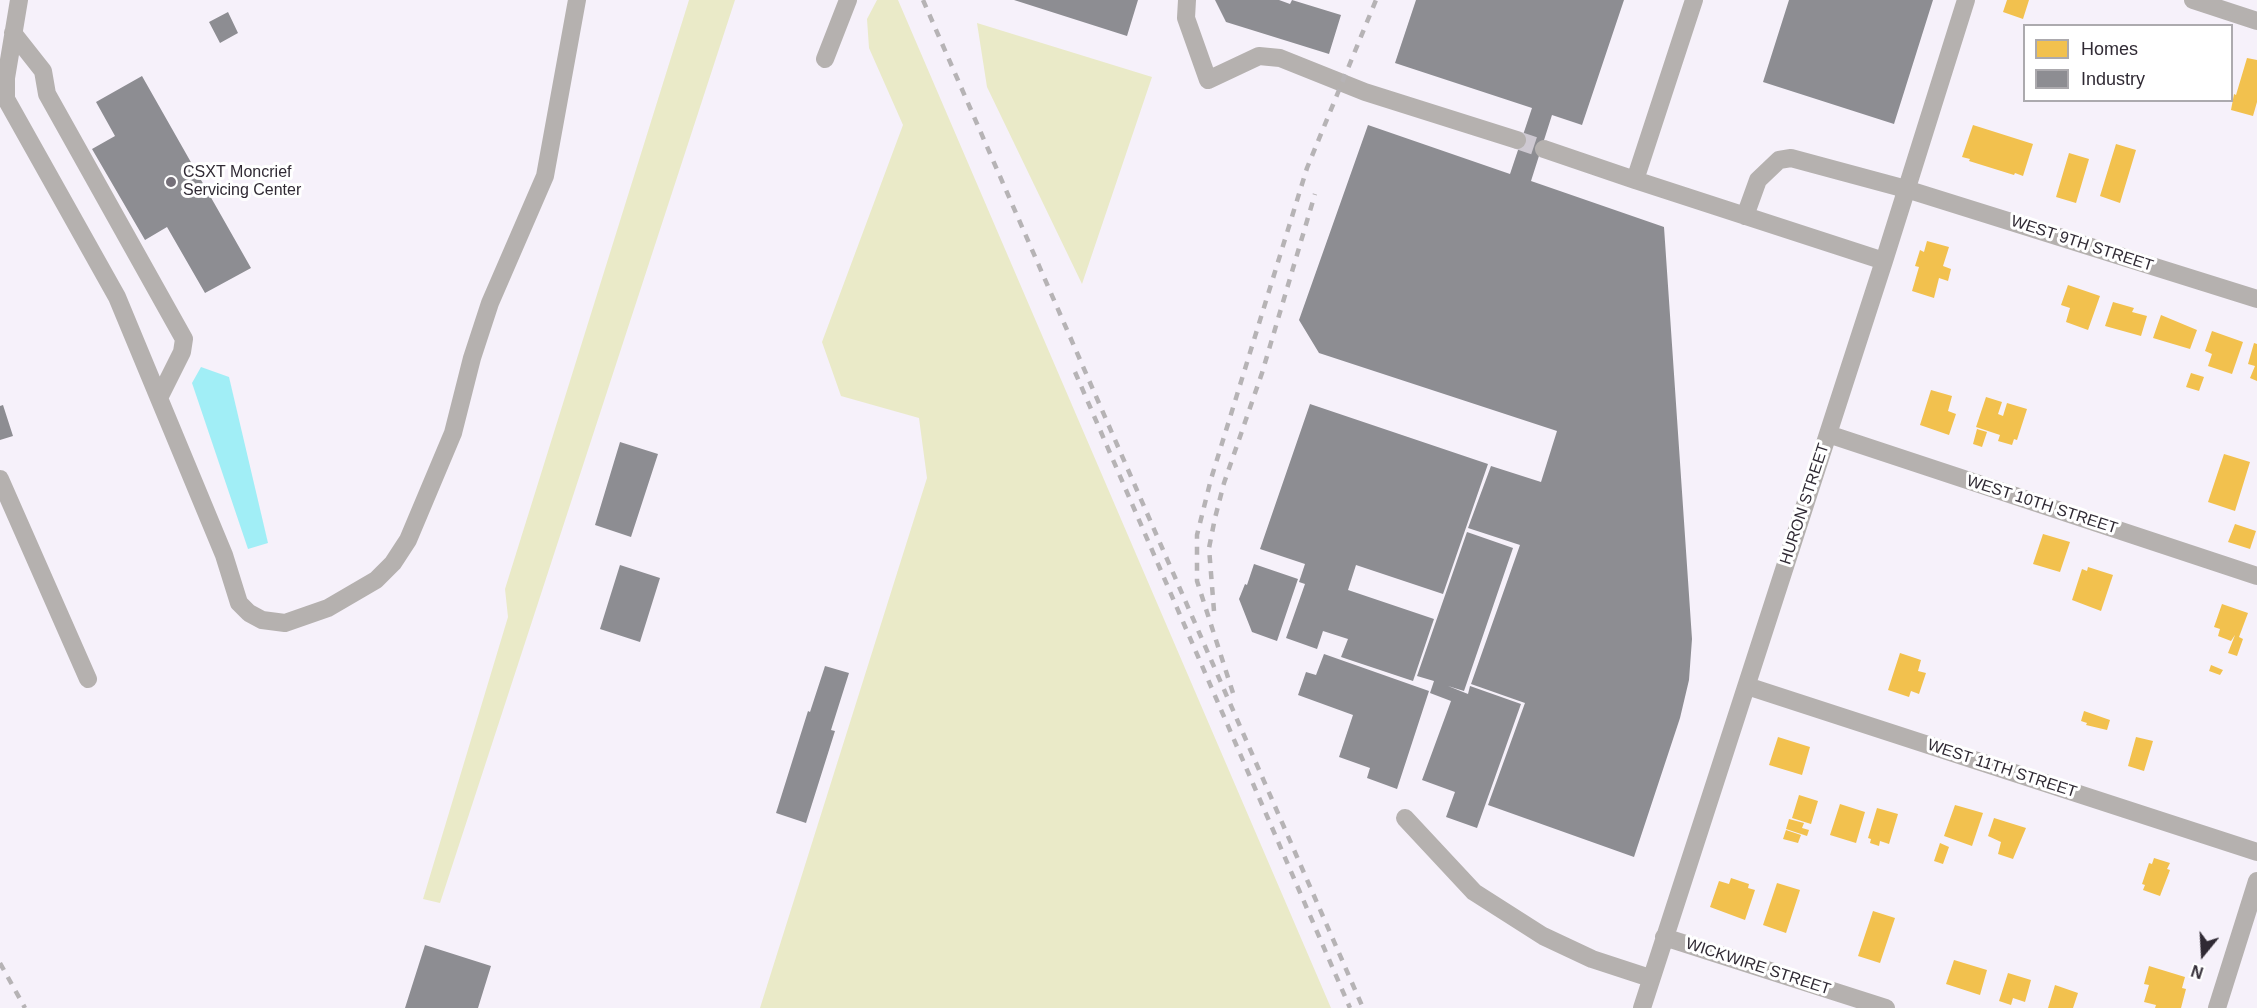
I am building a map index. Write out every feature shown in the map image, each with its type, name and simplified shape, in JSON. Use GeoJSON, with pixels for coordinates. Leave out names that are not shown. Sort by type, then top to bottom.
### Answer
{"type":"FeatureCollection","features":[{"type":"Feature","properties":{"kind":"street"},"geometry":{"type":"LineString","coordinates":[[19,0],[3,101],[117,297],[224,555],[239,603],[249,613],[262,620],[285,623],[328,608],[376,580],[393,563],[408,540],[453,433],[472,358],[490,303],[545,176],[577,0]]}},
{"type":"Feature","properties":{"kind":"street"},"geometry":{"type":"LineString","coordinates":[[825,59],[848,0]]}},
{"type":"Feature","properties":{"kind":"street"},"geometry":{"type":"LineString","coordinates":[[1187,0],[1186,18],[1208,80],[1259,56],[1280,58],[1365,92],[1517,140]]}},
{"type":"Feature","properties":{"kind":"street"},"geometry":{"type":"LineString","coordinates":[[1635,180],[1694,0]]}},
{"type":"Feature","properties":{"kind":"street","name":"HURON STREET"},"geometry":{"type":"LineString","coordinates":[[1642,1008],[1884,261],[1966,0]]}},
{"type":"Feature","properties":{"kind":"street"},"geometry":{"type":"LineString","coordinates":[[2193,0],[2257,21]]}},
{"type":"Feature","properties":{"kind":"street"},"geometry":{"type":"LineString","coordinates":[[13,33],[43,71],[47,94],[184,339],[182,352],[160,396]]}},
{"type":"Feature","properties":{"kind":"street"},"geometry":{"type":"LineString","coordinates":[[1544,149],[1884,261]]}},
{"type":"Feature","properties":{"kind":"street","name":"WEST 9TH STREET"},"geometry":{"type":"LineString","coordinates":[[1745,216],[1758,180],[1779,160],[1791,158],[1906,189],[2257,299]]}},
{"type":"Feature","properties":{"kind":"street","name":"WEST 10TH STREET"},"geometry":{"type":"LineString","coordinates":[[1828,434],[2257,576]]}},
{"type":"Feature","properties":{"kind":"street"},"geometry":{"type":"LineString","coordinates":[[0,478],[88,680]]}},
{"type":"Feature","properties":{"kind":"street","name":"WEST 11TH STREET"},"geometry":{"type":"LineString","coordinates":[[1747,686],[2257,852]]}},
{"type":"Feature","properties":{"kind":"street"},"geometry":{"type":"LineString","coordinates":[[1405,818],[1474,892],[1543,936],[1592,959],[1650,978]]}},
{"type":"Feature","properties":{"kind":"street"},"geometry":{"type":"LineString","coordinates":[[2217,1008],[2257,881]]}},
{"type":"Feature","properties":{"kind":"street","name":"WICKWIRE STREET"},"geometry":{"type":"LineString","coordinates":[[1664,937],[1886,1008]]}},
{"type":"Feature","properties":{"kind":"green space"},"geometry":{"type":"Polygon","coordinates":[[[689,0],[735,0],[440,903],[423,899],[508,617],[505,589],[689,0]]]}},
{"type":"Feature","properties":{"kind":"green space"},"geometry":{"type":"Polygon","coordinates":[[[877,0],[898,0],[1331,1008],[760,1008],[927,478],[919,418],[841,396],[822,342],[903,125],[869,48],[867,19],[877,0]]]}},
{"type":"Feature","properties":{"kind":"green space"},"geometry":{"type":"Polygon","coordinates":[[[977,23],[1152,77],[1082,284],[987,87],[977,23]]]}},
{"type":"Feature","properties":{"kind":"water"},"geometry":{"type":"Polygon","coordinates":[[[201,367],[229,377],[268,543],[248,549],[192,383],[201,367]]]}},
{"type":"Feature","properties":{"kind":"building: Homes"},"geometry":{"type":"Polygon","coordinates":[[[2007,0],[2029,0],[2023,19],[2003,12],[2007,0]]]}},
{"type":"Feature","properties":{"kind":"building: Homes"},"geometry":{"type":"Polygon","coordinates":[[[2247,58],[2257,60],[2257,102],[2253,116],[2231,110],[2234,94],[2236,95],[2247,58]]]}},
{"type":"Feature","properties":{"kind":"building: Homes"},"geometry":{"type":"Polygon","coordinates":[[[1973,125],[2033,144],[2023,176],[1962,157],[1973,125]]]}},
{"type":"Feature","properties":{"kind":"building: Homes"},"geometry":{"type":"Polygon","coordinates":[[[2116,144],[2136,150],[2120,203],[2100,196],[2116,144]]]}},
{"type":"Feature","properties":{"kind":"building: Homes"},"geometry":{"type":"Polygon","coordinates":[[[2069,153],[2089,159],[2076,203],[2056,197],[2069,153]]]}},
{"type":"Feature","properties":{"kind":"building: Homes"},"geometry":{"type":"Polygon","coordinates":[[[1927,241],[1949,247],[1943,266],[1951,269],[1948,281],[1939,278],[1934,298],[1912,291],[1919,267],[1915,266],[1920,250],[1924,252],[1927,241]]]}},
{"type":"Feature","properties":{"kind":"building: Homes"},"geometry":{"type":"Polygon","coordinates":[[[2068,285],[2100,296],[2088,330],[2066,322],[2070,308],[2061,305],[2068,285]]]}},
{"type":"Feature","properties":{"kind":"building: Homes"},"geometry":{"type":"Polygon","coordinates":[[[2113,302],[2134,308],[2132,312],[2147,316],[2141,336],[2105,326],[2113,302]]]}},
{"type":"Feature","properties":{"kind":"building: Homes"},"geometry":{"type":"Polygon","coordinates":[[[2161,315],[2197,330],[2190,349],[2153,338],[2161,315]]]}},
{"type":"Feature","properties":{"kind":"building: Homes"},"geometry":{"type":"Polygon","coordinates":[[[2212,331],[2243,342],[2232,374],[2208,366],[2212,354],[2205,351],[2212,331]]]}},
{"type":"Feature","properties":{"kind":"building: Homes"},"geometry":{"type":"Polygon","coordinates":[[[2254,343],[2257,344],[2257,381],[2250,378],[2255,366],[2248,364],[2254,343]]]}},
{"type":"Feature","properties":{"kind":"building: Homes"},"geometry":{"type":"Polygon","coordinates":[[[2191,373],[2204,377],[2199,391],[2186,387],[2191,373]]]}},
{"type":"Feature","properties":{"kind":"building: Homes"},"geometry":{"type":"Polygon","coordinates":[[[1931,390],[1952,396],[1948,411],[1956,414],[1949,435],[1920,425],[1931,390]]]}},
{"type":"Feature","properties":{"kind":"building: Homes"},"geometry":{"type":"Polygon","coordinates":[[[1986,397],[2002,402],[1998,414],[2003,416],[2007,403],[2027,409],[2017,440],[2014,439],[2012,445],[1998,441],[2000,435],[1976,427],[1986,397]]]}},
{"type":"Feature","properties":{"kind":"building: Homes"},"geometry":{"type":"Polygon","coordinates":[[[1977,429],[1987,432],[1982,447],[1973,444],[1977,429]]]}},
{"type":"Feature","properties":{"kind":"building: Homes"},"geometry":{"type":"Polygon","coordinates":[[[2224,454],[2250,462],[2235,511],[2208,502],[2224,454]]]}},
{"type":"Feature","properties":{"kind":"building: Homes"},"geometry":{"type":"Polygon","coordinates":[[[2235,524],[2256,531],[2250,549],[2228,542],[2235,524]]]}},
{"type":"Feature","properties":{"kind":"building: Homes"},"geometry":{"type":"Polygon","coordinates":[[[2043,534],[2070,542],[2060,572],[2033,564],[2043,534]]]}},
{"type":"Feature","properties":{"kind":"building: Homes"},"geometry":{"type":"Polygon","coordinates":[[[2088,567],[2113,575],[2101,611],[2072,600],[2082,569],[2087,571],[2088,567]]]}},
{"type":"Feature","properties":{"kind":"building: Homes"},"geometry":{"type":"Polygon","coordinates":[[[2222,604],[2248,613],[2239,637],[2243,639],[2237,656],[2228,653],[2235,635],[2231,641],[2218,636],[2220,629],[2214,627],[2222,604]]]}},
{"type":"Feature","properties":{"kind":"building: Homes"},"geometry":{"type":"Polygon","coordinates":[[[1900,653],[1921,660],[1918,671],[1926,673],[1919,694],[1911,691],[1909,697],[1888,690],[1900,653]]]}},
{"type":"Feature","properties":{"kind":"building: Homes"},"geometry":{"type":"Polygon","coordinates":[[[2211,665],[2223,670],[2220,675],[2209,671],[2211,665]]]}},
{"type":"Feature","properties":{"kind":"building: Homes"},"geometry":{"type":"Polygon","coordinates":[[[2084,711],[2110,720],[2107,730],[2086,725],[2087,723],[2081,721],[2084,711]]]}},
{"type":"Feature","properties":{"kind":"building: Homes"},"geometry":{"type":"Polygon","coordinates":[[[1778,737],[1810,747],[1802,775],[1769,765],[1778,737]]]}},
{"type":"Feature","properties":{"kind":"building: Homes"},"geometry":{"type":"Polygon","coordinates":[[[2136,737],[2153,741],[2144,771],[2128,766],[2136,737]]]}},
{"type":"Feature","properties":{"kind":"building: Homes"},"geometry":{"type":"Polygon","coordinates":[[[1799,795],[1818,801],[1811,824],[1792,818],[1799,795]]]}},
{"type":"Feature","properties":{"kind":"building: Homes"},"geometry":{"type":"Polygon","coordinates":[[[1840,804],[1865,812],[1856,843],[1830,835],[1840,804]]]}},
{"type":"Feature","properties":{"kind":"building: Homes"},"geometry":{"type":"Polygon","coordinates":[[[1955,805],[1983,813],[1972,846],[1944,836],[1955,805]]]}},
{"type":"Feature","properties":{"kind":"building: Homes"},"geometry":{"type":"Polygon","coordinates":[[[1877,808],[1898,814],[1889,844],[1880,841],[1879,846],[1870,843],[1871,839],[1868,838],[1877,808]]]}},
{"type":"Feature","properties":{"kind":"building: Homes"},"geometry":{"type":"Polygon","coordinates":[[[1994,818],[2026,828],[2013,859],[1998,854],[2001,842],[1988,836],[1994,818]]]}},
{"type":"Feature","properties":{"kind":"building: Homes"},"geometry":{"type":"Polygon","coordinates":[[[1789,819],[1804,823],[1802,828],[1809,830],[1807,836],[1786,829],[1789,819]]]}},
{"type":"Feature","properties":{"kind":"building: Homes"},"geometry":{"type":"Polygon","coordinates":[[[1786,830],[1801,835],[1798,843],[1783,839],[1786,830]]]}},
{"type":"Feature","properties":{"kind":"building: Homes"},"geometry":{"type":"Polygon","coordinates":[[[1940,843],[1949,847],[1943,864],[1934,861],[1940,843]]]}},
{"type":"Feature","properties":{"kind":"building: Homes"},"geometry":{"type":"Polygon","coordinates":[[[2154,858],[2170,863],[2167,869],[2170,870],[2160,896],[2143,890],[2145,885],[2142,884],[2149,863],[2152,864],[2154,858]]]}},
{"type":"Feature","properties":{"kind":"building: Homes"},"geometry":{"type":"Polygon","coordinates":[[[1731,878],[1749,884],[1748,888],[1755,890],[1745,920],[1710,907],[1719,881],[1729,884],[1731,878]]]}},
{"type":"Feature","properties":{"kind":"building: Homes"},"geometry":{"type":"Polygon","coordinates":[[[1777,883],[1800,890],[1786,933],[1763,925],[1777,883]]]}},
{"type":"Feature","properties":{"kind":"building: Homes"},"geometry":{"type":"Polygon","coordinates":[[[1873,911],[1895,918],[1880,963],[1858,956],[1873,911]]]}},
{"type":"Feature","properties":{"kind":"building: Homes"},"geometry":{"type":"Polygon","coordinates":[[[1954,960],[1987,970],[1980,995],[1946,984],[1954,960]]]}},
{"type":"Feature","properties":{"kind":"building: Homes"},"geometry":{"type":"Polygon","coordinates":[[[2149,966],[2185,977],[2182,988],[2186,989],[2181,1008],[2155,1008],[2156,1005],[2144,1002],[2149,985],[2144,984],[2149,966]]]}},
{"type":"Feature","properties":{"kind":"building: Homes"},"geometry":{"type":"Polygon","coordinates":[[[2008,973],[2031,980],[2025,1002],[2013,998],[2011,1005],[1999,1001],[2008,973]]]}},
{"type":"Feature","properties":{"kind":"building: Homes"},"geometry":{"type":"Polygon","coordinates":[[[2055,985],[2078,993],[2073,1008],[2048,1008],[2055,985]]]}},
{"type":"Feature","properties":{"kind":"building: Industry"},"geometry":{"type":"Polygon","coordinates":[[[1014,0],[1138,0],[1127,36],[1014,0]]]}},
{"type":"Feature","properties":{"kind":"building: Industry"},"geometry":{"type":"Polygon","coordinates":[[[1215,0],[1279,0],[1290,4],[1292,0],[1341,15],[1329,54],[1226,22],[1215,0]]]}},
{"type":"Feature","properties":{"kind":"building: Industry"},"geometry":{"type":"Polygon","coordinates":[[[1416,0],[1624,0],[1582,125],[1552,115],[1531,181],[1664,227],[1692,639],[1689,680],[1680,718],[1634,857],[1488,805],[1525,703],[1471,684],[1520,545],[1468,528],[1491,466],[1541,482],[1557,431],[1319,353],[1299,320],[1368,125],[1510,174],[1532,108],[1395,63],[1416,0]]]}},
{"type":"Feature","properties":{"kind":"building: Industry"},"geometry":{"type":"Polygon","coordinates":[[[1789,0],[1933,0],[1894,124],[1763,82],[1789,0]]]}},
{"type":"Feature","properties":{"kind":"building: Industry"},"geometry":{"type":"Polygon","coordinates":[[[228,12],[238,33],[220,43],[209,22],[228,12]]]}},
{"type":"Feature","properties":{"kind":"building: Industry","name":"CSXT Moncrief Servicing Center"},"geometry":{"type":"Polygon","coordinates":[[[142,76],[251,268],[205,293],[167,227],[145,240],[92,149],[115,136],[96,102],[142,76]]]}},
{"type":"Feature","properties":{"kind":"building: Industry"},"geometry":{"type":"Polygon","coordinates":[[[1310,404],[1488,464],[1443,594],[1356,565],[1348,590],[1434,619],[1413,681],[1341,657],[1348,639],[1323,631],[1317,649],[1286,638],[1305,584],[1299,582],[1305,564],[1260,549],[1310,404]]]}},
{"type":"Feature","properties":{"kind":"building: Industry"},"geometry":{"type":"Polygon","coordinates":[[[3,405],[13,436],[0,440],[0,406],[3,405]]]}},
{"type":"Feature","properties":{"kind":"building: Industry"},"geometry":{"type":"Polygon","coordinates":[[[620,442],[658,454],[631,537],[595,525],[620,442]]]}},
{"type":"Feature","properties":{"kind":"building: Industry"},"geometry":{"type":"Polygon","coordinates":[[[1467,532],[1513,548],[1464,691],[1448,686],[1468,694],[1470,686],[1521,704],[1477,828],[1446,817],[1455,792],[1422,780],[1451,701],[1430,693],[1434,681],[1417,676],[1467,532]]]}},
{"type":"Feature","properties":{"kind":"building: Industry"},"geometry":{"type":"Polygon","coordinates":[[[1254,564],[1298,579],[1277,641],[1252,632],[1239,599],[1245,584],[1247,585],[1254,564]]]}},
{"type":"Feature","properties":{"kind":"building: Industry"},"geometry":{"type":"Polygon","coordinates":[[[620,565],[660,578],[640,642],[600,629],[620,565]]]}},
{"type":"Feature","properties":{"kind":"building: Industry"},"geometry":{"type":"Polygon","coordinates":[[[1324,654],[1429,691],[1397,789],[1367,778],[1370,768],[1339,757],[1353,715],[1298,695],[1306,672],[1316,675],[1324,654]]]}},
{"type":"Feature","properties":{"kind":"building: Industry"},"geometry":{"type":"Polygon","coordinates":[[[825,666],[849,673],[831,730],[835,731],[806,823],[776,813],[808,711],[810,712],[825,666]]]}},
{"type":"Feature","properties":{"kind":"building: Industry"},"geometry":{"type":"Polygon","coordinates":[[[425,945],[491,966],[478,1008],[405,1008],[425,945]]]}},
{"type":"Feature","properties":{"kind":"tunnel"},"geometry":{"type":"LineString","coordinates":[[1517,140],[1544,149]]}},
{"type":"Feature","properties":{"kind":"railway"},"geometry":{"type":"LineString","coordinates":[[923,0],[1363,1008]]}},
{"type":"Feature","properties":{"kind":"railway"},"geometry":{"type":"LineString","coordinates":[[1233,693],[1197,581],[1197,535],[1211,479],[1307,168],[1376,0]]}},
{"type":"Feature","properties":{"kind":"railway"},"geometry":{"type":"LineString","coordinates":[[1214,611],[1209,548],[1215,518],[1224,483],[1262,373],[1315,194]]}},
{"type":"Feature","properties":{"kind":"railway"},"geometry":{"type":"LineString","coordinates":[[1075,372],[1350,1008]]}},
{"type":"Feature","properties":{"kind":"railway"},"geometry":{"type":"LineString","coordinates":[[0,963],[25,1008]]}},
{"type":"Feature","properties":{"kind":"place","name":"CSXT Moncrief Servicing Center"},"geometry":{"type":"Point","coordinates":[171,182]}}]}
